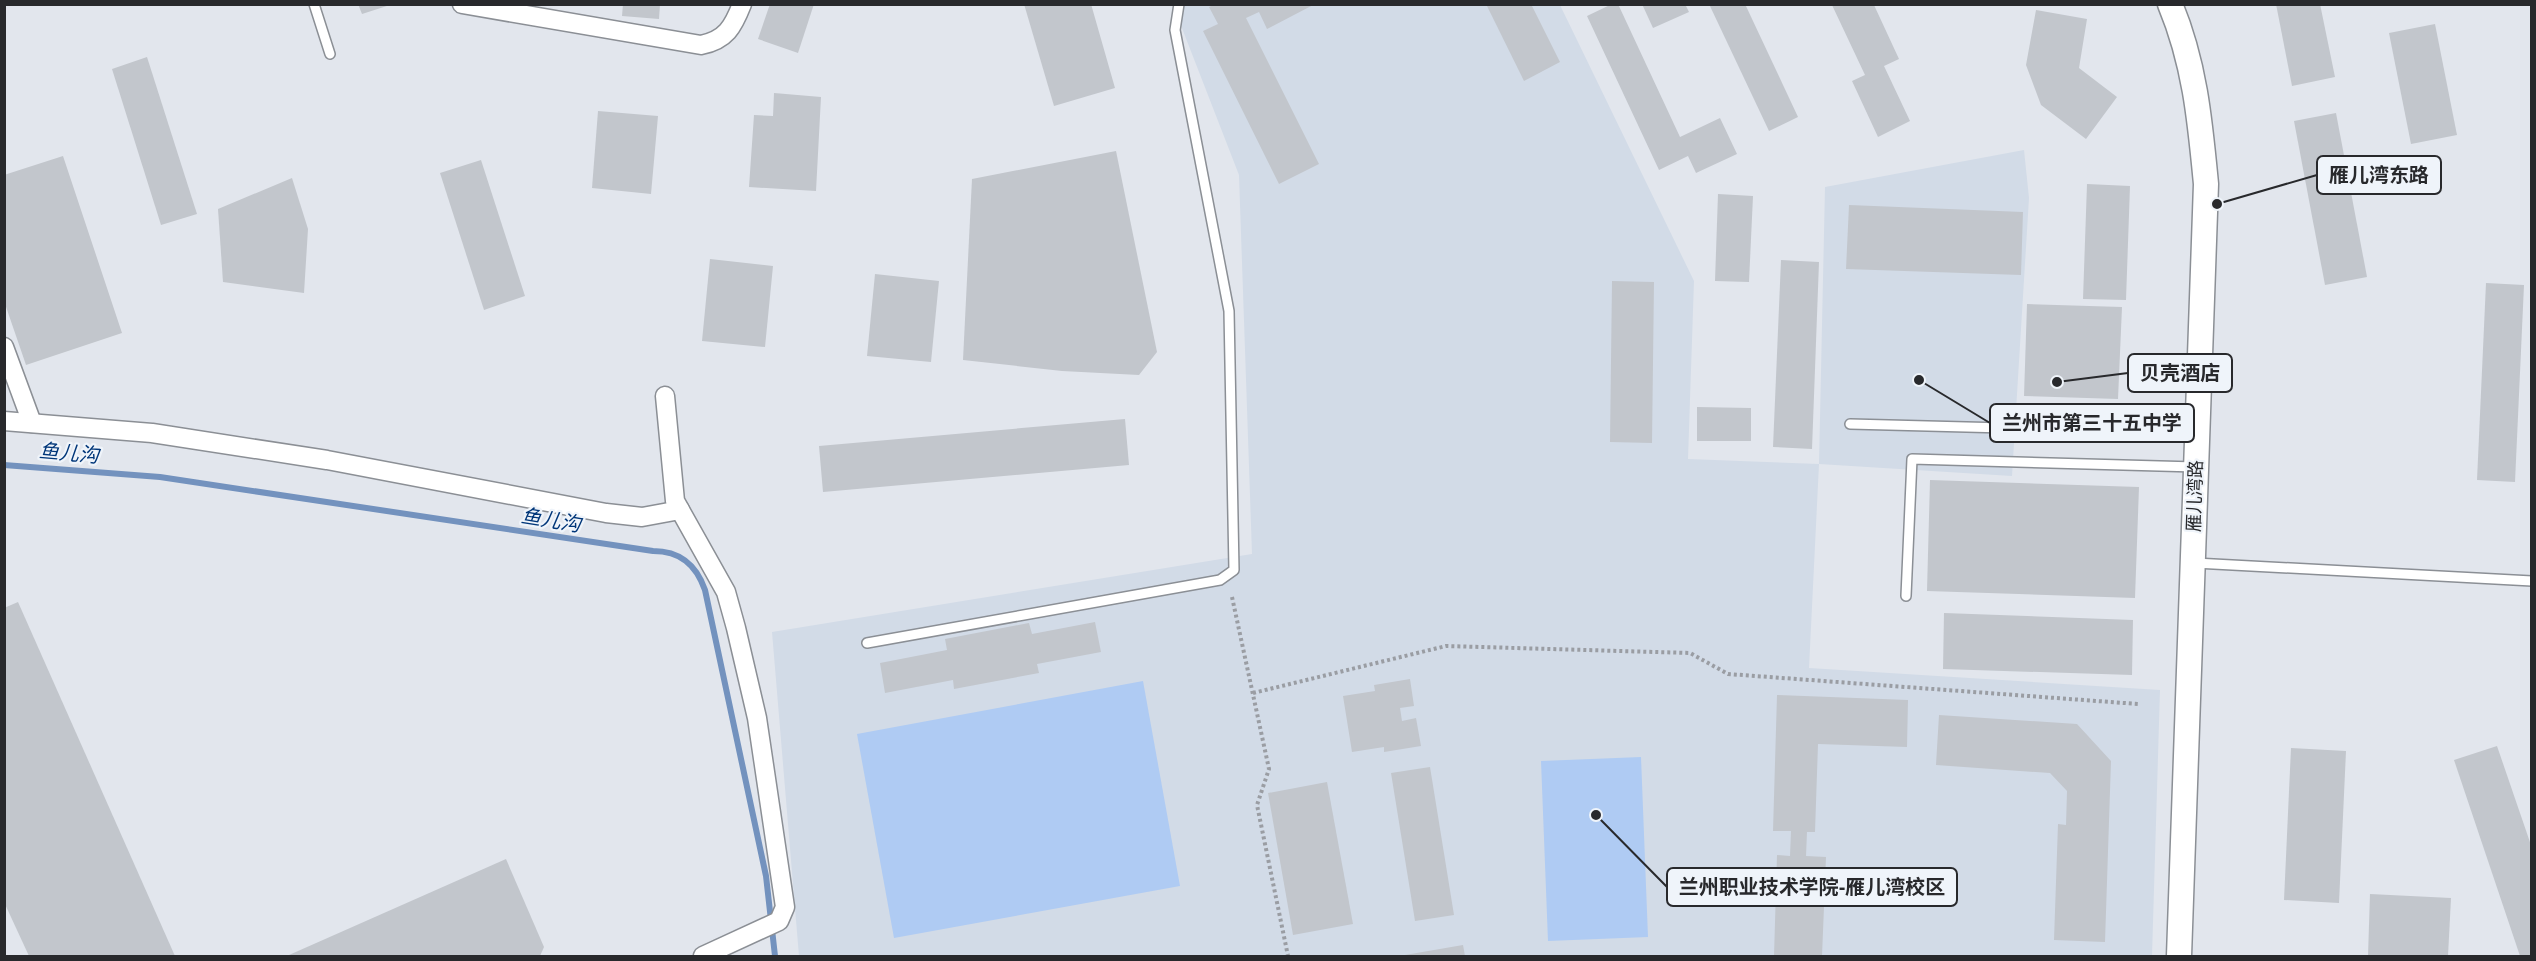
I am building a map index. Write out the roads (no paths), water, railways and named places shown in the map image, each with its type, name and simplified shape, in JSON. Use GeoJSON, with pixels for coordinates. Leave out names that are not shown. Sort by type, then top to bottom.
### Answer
{"type":"FeatureCollection","features":[{"type":"Feature","properties":{"kind":"main road","name":"雁儿湾路"},"geometry":{"type":"LineString","coordinates":[[2170,4],[2177,21],[2198,97],[2206,184],[2179,957]]}},
{"type":"Feature","properties":{"kind":"street"},"geometry":{"type":"LineString","coordinates":[[462,4],[570,13],[701,45],[726,36],[734,25],[742,4]]}},
{"type":"Feature","properties":{"kind":"street"},"geometry":{"type":"LineString","coordinates":[[4,348],[32,423]]}},
{"type":"Feature","properties":{"kind":"street"},"geometry":{"type":"LineString","coordinates":[[665,396],[675,501],[726,592],[736,628],[757,718],[785,907],[779,921],[703,957]]}},
{"type":"Feature","properties":{"kind":"street"},"geometry":{"type":"LineString","coordinates":[[4,421],[187,438],[327,460],[606,513],[642,517],[680,510]]}},
{"type":"Feature","properties":{"kind":"lane"},"geometry":{"type":"LineString","coordinates":[[314,4],[330,54]]}},
{"type":"Feature","properties":{"kind":"lane"},"geometry":{"type":"LineString","coordinates":[[867,644],[1220,580],[1234,570],[1229,311],[1175,30],[1179,4]]}},
{"type":"Feature","properties":{"kind":"lane"},"geometry":{"type":"LineString","coordinates":[[1850,424],[2197,433]]}},
{"type":"Feature","properties":{"kind":"lane"},"geometry":{"type":"LineString","coordinates":[[1906,596],[1912,459],[2196,467]]}},
{"type":"Feature","properties":{"kind":"lane"},"geometry":{"type":"LineString","coordinates":[[2192,563],[2532,581]]}},
{"type":"Feature","properties":{"kind":"waterway","name":"鱼儿沟"},"geometry":{"type":"LineString","coordinates":[[4,465],[160,477],[679,556],[692,566],[705,590],[766,876],[775,956]]}},
{"type":"Feature","properties":{"kind":"place","name":"雁儿湾东路"},"geometry":{"type":"Point","coordinates":[2217,204]}},
{"type":"Feature","properties":{"kind":"place","name":"兰州市第三十五中学"},"geometry":{"type":"Point","coordinates":[1919,380]}},
{"type":"Feature","properties":{"kind":"place","name":"贝壳酒店"},"geometry":{"type":"Point","coordinates":[2057,382]}},
{"type":"Feature","properties":{"kind":"place","name":"兰州职业技术学院-雁儿湾校区"},"geometry":{"type":"Point","coordinates":[1596,815]}}]}
